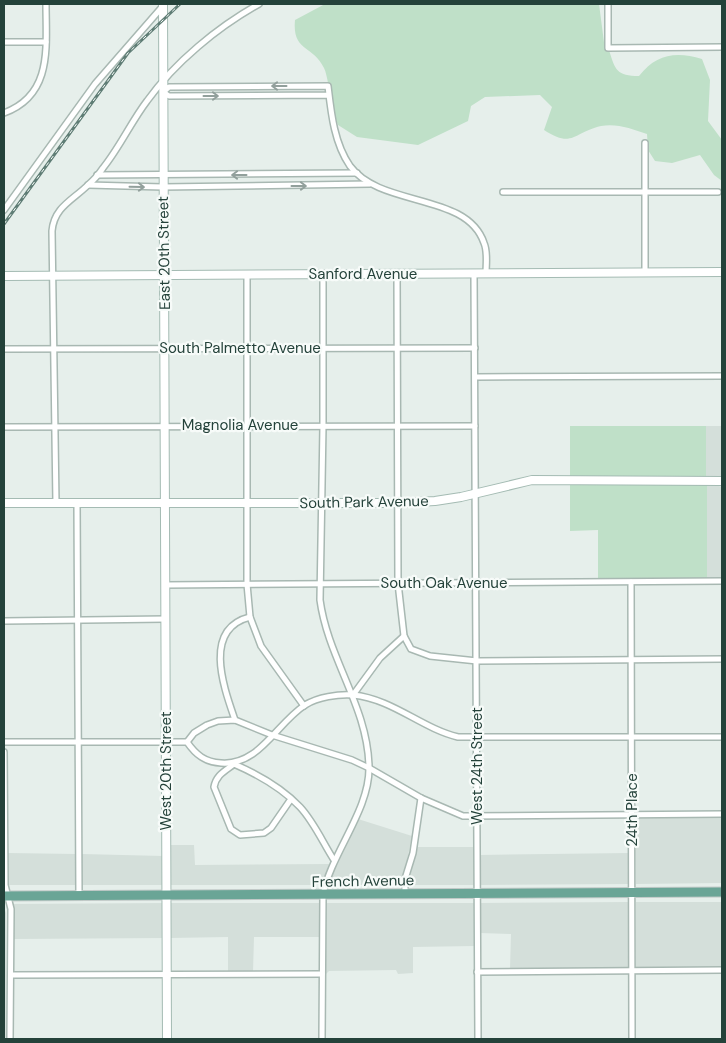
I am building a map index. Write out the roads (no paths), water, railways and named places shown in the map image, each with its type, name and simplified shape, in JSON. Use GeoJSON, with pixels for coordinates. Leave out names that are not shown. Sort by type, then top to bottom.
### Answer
{"type":"FeatureCollection","features":[{"type":"Feature","properties":{"kind":"main road","name":"French Avenue"},"geometry":{"type":"LineString","coordinates":[[6,896],[722,892]]}},
{"type":"Feature","properties":{"kind":"street"},"geometry":{"type":"LineString","coordinates":[[4,114],[17,108],[36,89],[46,61],[46,4]]}},
{"type":"Feature","properties":{"kind":"street"},"geometry":{"type":"LineString","coordinates":[[56,503],[52,275],[52,228],[54,219],[69,200],[88,186],[97,175],[146,101],[163,80],[218,31],[259,4]]}},
{"type":"Feature","properties":{"kind":"street"},"geometry":{"type":"LineString","coordinates":[[608,4],[608,48],[722,47]]}},
{"type":"Feature","properties":{"kind":"street"},"geometry":{"type":"LineString","coordinates":[[4,210],[95,84],[164,5]]}},
{"type":"Feature","properties":{"kind":"street","name":"East 20th Street"},"geometry":{"type":"LineString","coordinates":[[164,5],[165,503]]}},
{"type":"Feature","properties":{"kind":"street"},"geometry":{"type":"LineString","coordinates":[[4,42],[46,42]]}},
{"type":"Feature","properties":{"kind":"street"},"geometry":{"type":"LineString","coordinates":[[329,95],[169,96],[163,92],[169,87],[328,86],[332,121],[340,145],[350,165],[370,184],[383,190],[447,209],[468,222],[485,244],[486,274]]}},
{"type":"Feature","properties":{"kind":"street"},"geometry":{"type":"LineString","coordinates":[[645,143],[645,273]]}},
{"type":"Feature","properties":{"kind":"street"},"geometry":{"type":"LineString","coordinates":[[97,175],[357,173]]}},
{"type":"Feature","properties":{"kind":"street"},"geometry":{"type":"LineString","coordinates":[[88,186],[163,187],[370,184]]}},
{"type":"Feature","properties":{"kind":"street"},"geometry":{"type":"LineString","coordinates":[[503,192],[718,192]]}},
{"type":"Feature","properties":{"kind":"street","name":"Sanford Avenue"},"geometry":{"type":"LineString","coordinates":[[4,276],[722,272]]}},
{"type":"Feature","properties":{"kind":"street"},"geometry":{"type":"LineString","coordinates":[[246,274],[247,584],[250,617],[261,646],[304,706]]}},
{"type":"Feature","properties":{"kind":"street"},"geometry":{"type":"LineString","coordinates":[[322,274],[323,426],[320,600],[325,627],[364,729],[369,768],[357,815],[334,860],[323,895],[322,1039]]}},
{"type":"Feature","properties":{"kind":"street"},"geometry":{"type":"LineString","coordinates":[[397,274],[398,583],[404,636],[411,649],[430,656],[477,661],[722,659]]}},
{"type":"Feature","properties":{"kind":"street","name":"West 24th Street"},"geometry":{"type":"LineString","coordinates":[[474,274],[478,1039]]}},
{"type":"Feature","properties":{"kind":"street","name":"South Palmetto Avenue"},"geometry":{"type":"LineString","coordinates":[[4,349],[475,348]]}},
{"type":"Feature","properties":{"kind":"street"},"geometry":{"type":"LineString","coordinates":[[476,377],[722,376]]}},
{"type":"Feature","properties":{"kind":"street","name":"Magnolia Avenue"},"geometry":{"type":"LineString","coordinates":[[4,427],[164,425],[475,426]]}},
{"type":"Feature","properties":{"kind":"street","name":"South Park Avenue"},"geometry":{"type":"LineString","coordinates":[[4,503],[398,503],[435,501],[532,480],[722,481]]}},
{"type":"Feature","properties":{"kind":"street"},"geometry":{"type":"LineString","coordinates":[[77,503],[79,896]]}},
{"type":"Feature","properties":{"kind":"street","name":"West 20th Street"},"geometry":{"type":"LineString","coordinates":[[165,503],[167,1039]]}},
{"type":"Feature","properties":{"kind":"street","name":"South Oak Avenue"},"geometry":{"type":"LineString","coordinates":[[166,585],[722,581]]}},
{"type":"Feature","properties":{"kind":"street","name":"24th Place"},"geometry":{"type":"LineString","coordinates":[[632,582],[632,1039]]}},
{"type":"Feature","properties":{"kind":"street"},"geometry":{"type":"LineString","coordinates":[[235,720],[222,680],[220,654],[226,636],[236,622],[250,617]]}},
{"type":"Feature","properties":{"kind":"street"},"geometry":{"type":"LineString","coordinates":[[4,620],[166,619]]}},
{"type":"Feature","properties":{"kind":"street"},"geometry":{"type":"LineString","coordinates":[[352,695],[380,658],[404,636]]}},
{"type":"Feature","properties":{"kind":"street"},"geometry":{"type":"LineString","coordinates":[[291,799],[271,828],[264,833],[240,835],[231,829],[214,787],[215,780],[234,764],[254,754],[304,706],[320,698],[352,695],[393,706],[444,734],[477,738],[722,737]]}},
{"type":"Feature","properties":{"kind":"street"},"geometry":{"type":"LineString","coordinates":[[187,742],[194,733],[207,725],[218,720],[235,720],[272,735],[342,756],[369,768],[420,798],[456,814],[477,816],[722,814]]}},
{"type":"Feature","properties":{"kind":"street"},"geometry":{"type":"LineString","coordinates":[[4,742],[187,742]]}},
{"type":"Feature","properties":{"kind":"street"},"geometry":{"type":"LineString","coordinates":[[187,742],[196,754],[203,759],[234,764],[264,779],[291,799],[304,812],[334,860]]}},
{"type":"Feature","properties":{"kind":"street"},"geometry":{"type":"LineString","coordinates":[[4,752],[5,885],[6,896],[11,909],[10,1039]]}},
{"type":"Feature","properties":{"kind":"street"},"geometry":{"type":"LineString","coordinates":[[405,894],[405,879],[413,853],[420,798]]}},
{"type":"Feature","properties":{"kind":"street"},"geometry":{"type":"LineString","coordinates":[[477,972],[722,970]]}},
{"type":"Feature","properties":{"kind":"street"},"geometry":{"type":"LineString","coordinates":[[11,975],[322,974]]}},
{"type":"Feature","properties":{"kind":"railway"},"geometry":{"type":"LineString","coordinates":[[4,224],[128,53],[180,4]]}}]}
